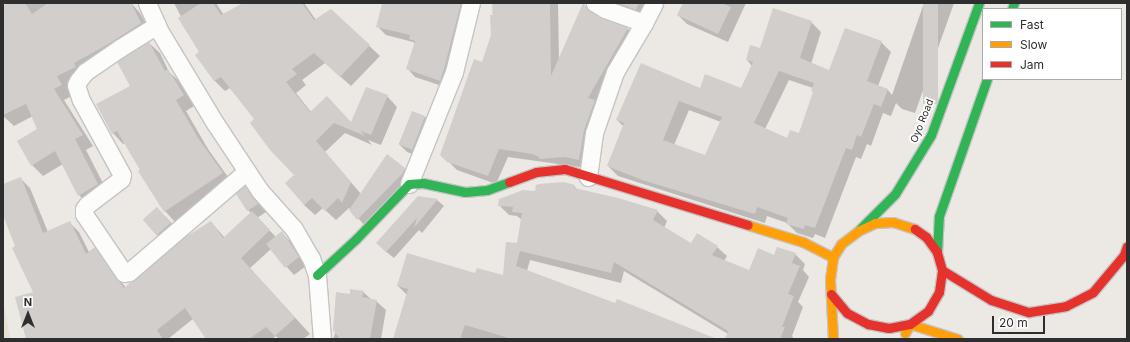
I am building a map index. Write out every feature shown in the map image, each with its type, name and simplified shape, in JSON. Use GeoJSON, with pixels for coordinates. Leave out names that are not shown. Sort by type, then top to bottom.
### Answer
{"type":"FeatureCollection","features":[{"type":"Feature","properties":{"kind":"main road","name":"Oyo Road"},"geometry":{"type":"LineString","coordinates":[[858,231],[895,194],[913,167],[931,135],[978,3]]}},
{"type":"Feature","properties":{"kind":"main road"},"geometry":{"type":"LineString","coordinates":[[936,252],[939,216],[987,80]]}},
{"type":"Feature","properties":{"kind":"main road"},"geometry":{"type":"LineString","coordinates":[[317,276],[356,239],[409,184],[423,183],[465,192],[486,190],[536,172],[565,169],[802,242],[833,257]]}},
{"type":"Feature","properties":{"kind":"main road"},"geometry":{"type":"LineString","coordinates":[[831,294],[847,313],[868,324],[889,328],[910,324],[928,311],[939,292],[942,270],[936,252],[926,237],[911,227],[893,222],[875,223],[858,231],[841,244],[833,257],[830,279],[833,339]]}},
{"type":"Feature","properties":{"kind":"main road"},"geometry":{"type":"LineString","coordinates":[[942,270],[991,300],[1029,312],[1066,306],[1093,292],[1124,255],[1127,246]]}},
{"type":"Feature","properties":{"kind":"main road"},"geometry":{"type":"LineString","coordinates":[[902,339],[910,324]]}},
{"type":"Feature","properties":{"kind":"main road"},"geometry":{"type":"LineString","coordinates":[[910,324],[958,339]]}},
{"type":"Feature","properties":{"kind":"street"},"geometry":{"type":"LineString","coordinates":[[147,3],[157,25],[215,123],[260,191],[294,229],[311,258],[317,276],[322,339]]}},
{"type":"Feature","properties":{"kind":"street"},"geometry":{"type":"LineString","coordinates":[[409,184],[454,72],[471,3]]}},
{"type":"Feature","properties":{"kind":"street"},"geometry":{"type":"LineString","coordinates":[[595,3],[605,9],[644,24]]}},
{"type":"Feature","properties":{"kind":"street"},"geometry":{"type":"LineString","coordinates":[[588,177],[594,133],[615,72],[644,24],[654,3]]}},
{"type":"Feature","properties":{"kind":"street"},"geometry":{"type":"LineString","coordinates":[[157,25],[85,72],[76,85],[81,100],[122,175],[121,179],[84,208],[84,214],[124,273],[129,272],[247,171]]}},
{"type":"Feature","properties":{"kind":"shaded area"},"geometry":{"type":"Polygon","coordinates":[[[3,300],[10,339],[3,339],[3,300]]]}},
{"type":"Feature","properties":{"kind":"building"},"geometry":{"type":"Polygon","coordinates":[[[8,3],[25,3],[32,14],[48,3],[131,3],[141,23],[105,46],[74,63],[76,67],[57,76],[62,85],[54,89],[83,135],[75,139],[98,184],[78,196],[55,151],[31,166],[17,141],[37,129],[26,104],[3,115],[3,6],[8,3]]]}},
{"type":"Feature","properties":{"kind":"building"},"geometry":{"type":"Polygon","coordinates":[[[201,3],[213,3],[221,15],[243,3],[302,3],[314,20],[331,9],[370,45],[340,77],[314,53],[292,69],[297,74],[286,82],[310,112],[327,96],[351,122],[366,87],[388,95],[371,135],[361,131],[365,136],[334,123],[316,141],[351,182],[342,203],[338,198],[325,211],[312,198],[304,205],[285,183],[294,175],[270,150],[250,123],[254,119],[221,77],[214,81],[195,55],[199,52],[178,18],[201,3]]]}},
{"type":"Feature","properties":{"kind":"building"},"geometry":{"type":"Polygon","coordinates":[[[381,3],[461,3],[440,81],[406,69],[415,41],[409,39],[410,35],[376,27],[381,3]]]}},
{"type":"Feature","properties":{"kind":"building"},"geometry":{"type":"Polygon","coordinates":[[[492,3],[550,3],[551,76],[583,3],[590,11],[600,18],[628,28],[588,98],[595,100],[584,130],[579,160],[564,157],[539,159],[539,157],[532,154],[499,149],[488,176],[447,162],[440,155],[474,59],[482,62],[491,35],[490,15],[493,15],[492,3]]]}},
{"type":"Feature","properties":{"kind":"building"},"geometry":{"type":"Polygon","coordinates":[[[618,3],[639,3],[636,10],[618,3]]]}},
{"type":"Feature","properties":{"kind":"building"},"geometry":{"type":"Polygon","coordinates":[[[683,3],[721,3],[731,7],[718,34],[677,15],[683,3]]]}},
{"type":"Feature","properties":{"kind":"building"},"geometry":{"type":"Polygon","coordinates":[[[923,3],[938,3],[938,104],[923,104],[923,3]]]}},
{"type":"Feature","properties":{"kind":"building"},"geometry":{"type":"Polygon","coordinates":[[[773,8],[812,21],[800,58],[829,70],[845,28],[882,41],[867,81],[888,89],[881,107],[874,104],[861,137],[857,135],[852,150],[846,148],[815,228],[805,225],[804,229],[786,224],[788,218],[757,207],[755,214],[642,180],[607,166],[624,123],[616,120],[641,63],[700,88],[705,74],[741,88],[753,62],[746,60],[750,45],[760,48],[773,8]],[[779,71],[754,123],[787,138],[790,130],[799,133],[813,92],[811,91],[814,83],[779,71]],[[679,101],[663,140],[705,155],[722,117],[679,101]]]}},
{"type":"Feature","properties":{"kind":"building"},"geometry":{"type":"Polygon","coordinates":[[[149,42],[165,71],[168,69],[184,95],[176,100],[198,138],[223,173],[164,212],[138,171],[140,170],[117,131],[112,134],[96,104],[130,86],[117,62],[149,42]]]}},
{"type":"Feature","properties":{"kind":"building"},"geometry":{"type":"Polygon","coordinates":[[[412,111],[425,116],[412,150],[399,145],[412,111]]]}},
{"type":"Feature","properties":{"kind":"building"},"geometry":{"type":"Polygon","coordinates":[[[387,154],[405,168],[402,174],[357,220],[349,210],[387,154]]]}},
{"type":"Feature","properties":{"kind":"building"},"geometry":{"type":"Polygon","coordinates":[[[21,177],[43,233],[70,221],[86,254],[95,247],[124,288],[184,238],[211,221],[223,238],[252,211],[270,230],[241,258],[295,318],[275,336],[266,327],[249,339],[206,339],[185,308],[157,330],[163,339],[26,339],[15,297],[33,292],[12,248],[15,246],[3,215],[3,184],[21,177]]]}},
{"type":"Feature","properties":{"kind":"building"},"geometry":{"type":"Polygon","coordinates":[[[564,182],[575,185],[574,188],[618,198],[658,210],[653,220],[691,243],[697,233],[718,246],[712,255],[749,270],[758,248],[774,255],[777,247],[796,253],[792,263],[800,266],[788,294],[794,296],[782,327],[785,327],[780,339],[725,339],[728,331],[614,262],[611,273],[520,251],[516,266],[615,303],[617,299],[717,339],[512,339],[465,325],[460,339],[393,339],[408,289],[397,286],[407,253],[475,273],[477,268],[503,275],[506,242],[517,243],[522,213],[512,212],[513,207],[498,206],[499,199],[523,190],[535,191],[536,185],[539,184],[564,182]]]}},
{"type":"Feature","properties":{"kind":"building"},"geometry":{"type":"Polygon","coordinates":[[[245,186],[258,204],[247,211],[236,194],[245,186]]]}},
{"type":"Feature","properties":{"kind":"building"},"geometry":{"type":"Polygon","coordinates":[[[418,196],[438,199],[414,228],[417,218],[386,252],[376,243],[418,196]]]}},
{"type":"Feature","properties":{"kind":"building"},"geometry":{"type":"Polygon","coordinates":[[[157,207],[171,223],[156,235],[143,219],[157,207]]]}},
{"type":"Feature","properties":{"kind":"building"},"geometry":{"type":"Polygon","coordinates":[[[282,231],[299,257],[285,268],[266,244],[282,231]]]}},
{"type":"Feature","properties":{"kind":"building"},"geometry":{"type":"Polygon","coordinates":[[[350,289],[364,291],[362,297],[377,300],[370,339],[340,339],[333,330],[336,292],[350,294],[350,289]]]}},
{"type":"Feature","properties":{"kind":"traffic: fast"},"geometry":{"type":"LineString","coordinates":[[860,229],[895,194],[931,135],[979,3]]}},
{"type":"Feature","properties":{"kind":"traffic: fast"},"geometry":{"type":"LineString","coordinates":[[1012,8],[1014,3]]}},
{"type":"Feature","properties":{"kind":"traffic: fast"},"geometry":{"type":"LineString","coordinates":[[937,252],[939,216],[987,80]]}},
{"type":"Feature","properties":{"kind":"traffic: fast"},"geometry":{"type":"LineString","coordinates":[[317,275],[356,239],[409,184],[423,183],[465,192],[487,190],[509,182]]}},
{"type":"Feature","properties":{"kind":"traffic: slow"},"geometry":{"type":"LineString","coordinates":[[833,339],[830,279],[833,257],[841,244],[858,231],[875,223],[893,222],[915,229]]}},
{"type":"Feature","properties":{"kind":"traffic: slow"},"geometry":{"type":"LineString","coordinates":[[748,225],[803,242],[833,257]]}},
{"type":"Feature","properties":{"kind":"traffic: slow"},"geometry":{"type":"LineString","coordinates":[[905,333],[910,324],[958,339]]}},
{"type":"Feature","properties":{"kind":"traffic: jam"},"geometry":{"type":"LineString","coordinates":[[509,182],[536,172],[565,169],[748,225]]}},
{"type":"Feature","properties":{"kind":"traffic: jam"},"geometry":{"type":"LineString","coordinates":[[831,294],[847,313],[868,324],[889,328],[910,324],[928,311],[939,292],[942,270],[937,252],[926,237],[915,229]]}},
{"type":"Feature","properties":{"kind":"traffic: jam"},"geometry":{"type":"LineString","coordinates":[[942,270],[991,300],[1029,312],[1066,306],[1093,292],[1124,255],[1127,246]]}}]}
